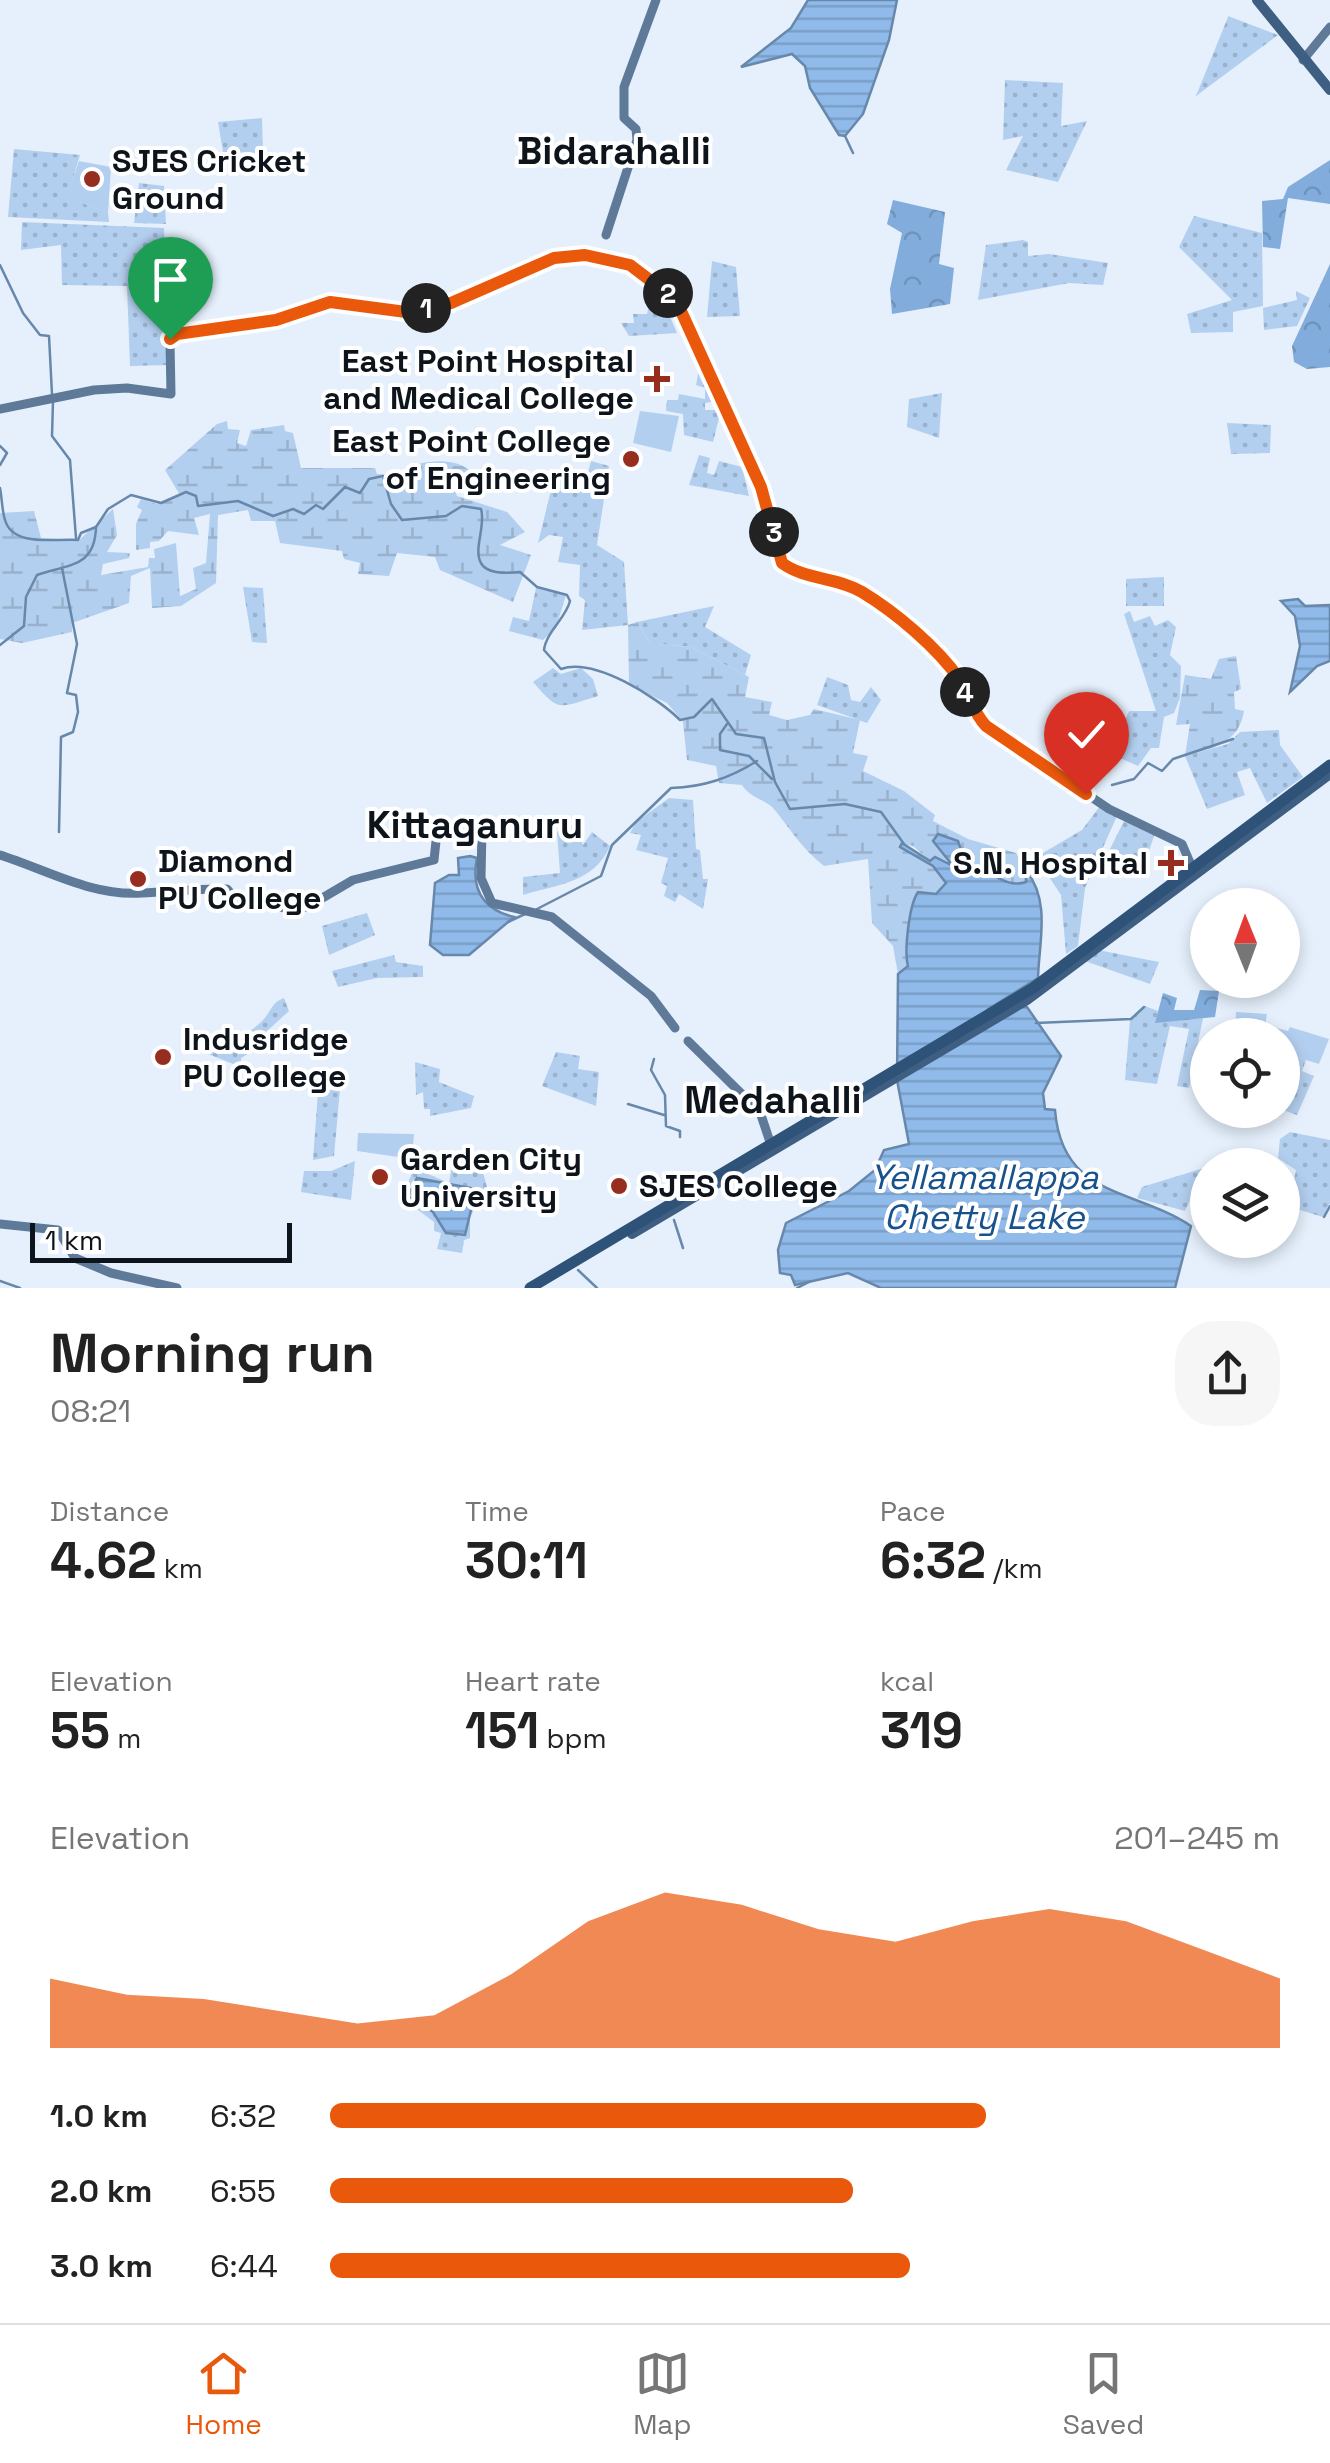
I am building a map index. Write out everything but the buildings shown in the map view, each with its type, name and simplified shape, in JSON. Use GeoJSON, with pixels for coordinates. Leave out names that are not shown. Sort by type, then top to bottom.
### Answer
{"type":"FeatureCollection","features":[{"type":"Feature","properties":{"kind":"highway"},"geometry":{"type":"LineString","coordinates":[[533,1288],[1036,990],[1329,769]]}},
{"type":"Feature","properties":{"kind":"highway"},"geometry":{"type":"LineString","coordinates":[[893,1073],[910,1068],[982,1022],[1140,910]]}},
{"type":"Feature","properties":{"kind":"highway"},"geometry":{"type":"LineString","coordinates":[[533,1288],[674,1204]]}},
{"type":"Feature","properties":{"kind":"main road"},"geometry":{"type":"LineString","coordinates":[[606,235],[638,140],[636,130],[624,118],[623,92],[656,0]]}},
{"type":"Feature","properties":{"kind":"main road"},"geometry":{"type":"LineString","coordinates":[[1258,0],[1330,88]]}},
{"type":"Feature","properties":{"kind":"main road"},"geometry":{"type":"LineString","coordinates":[[1303,59],[1330,28]]}},
{"type":"Feature","properties":{"kind":"main road"},"geometry":{"type":"LineString","coordinates":[[0,409],[104,390],[132,388],[164,396],[173,389],[170,342],[177,334],[276,320],[330,302],[406,312],[470,296],[554,258],[602,258],[630,265],[676,300],[761,487],[782,563],[852,587],[884,608],[962,682],[973,712],[986,726],[1109,809],[1182,844],[1191,865]]}},
{"type":"Feature","properties":{"kind":"main road"},"geometry":{"type":"LineString","coordinates":[[1107,931],[1191,865],[1329,769]]}},
{"type":"Feature","properties":{"kind":"main road"},"geometry":{"type":"LineString","coordinates":[[982,1022],[1076,965],[1329,769]]}},
{"type":"Feature","properties":{"kind":"main road"},"geometry":{"type":"LineString","coordinates":[[482,829],[481,878],[492,903],[552,917],[648,996],[688,1042],[760,1112],[768,1148]]}},
{"type":"Feature","properties":{"kind":"main road"},"geometry":{"type":"LineString","coordinates":[[0,855],[64,879],[108,889],[145,894],[194,888],[227,890],[233,896],[289,909],[307,908],[353,880],[434,860],[437,832]]}},
{"type":"Feature","properties":{"kind":"main road"},"geometry":{"type":"LineString","coordinates":[[578,1264],[768,1148],[910,1068]]}},
{"type":"Feature","properties":{"kind":"main road"},"geometry":{"type":"LineString","coordinates":[[533,1288],[893,1073]]}},
{"type":"Feature","properties":{"kind":"main road"},"geometry":{"type":"LineString","coordinates":[[0,1224],[56,1229],[64,1235],[75,1258],[111,1274],[177,1288]]}},
{"type":"Feature","properties":{"kind":"green space"},"geometry":{"type":"Polygon","coordinates":[[[1228,17],[1278,35],[1196,96],[1228,17]]]}},
{"type":"Feature","properties":{"kind":"green space"},"geometry":{"type":"Polygon","coordinates":[[[1005,80],[1063,83],[1061,126],[1087,121],[1058,182],[1006,170],[1023,136],[1003,140],[1005,80]]]}},
{"type":"Feature","properties":{"kind":"green space"},"geometry":{"type":"Polygon","coordinates":[[[262,118],[263,153],[223,152],[218,122],[262,118]]]}},
{"type":"Feature","properties":{"kind":"green space"},"geometry":{"type":"Polygon","coordinates":[[[14,149],[80,155],[67,197],[108,213],[109,222],[8,217],[14,149]]]}},
{"type":"Feature","properties":{"kind":"green space"},"geometry":{"type":"Polygon","coordinates":[[[1330,160],[1330,204],[1288,198],[1280,249],[1263,247],[1262,201],[1283,199],[1288,187],[1330,160]]]}},
{"type":"Feature","properties":{"kind":"green space","name":"SJES Cricket Ground"},"geometry":{"type":"Polygon","coordinates":[[[79,161],[111,167],[108,213],[66,197],[79,161]]]}},
{"type":"Feature","properties":{"kind":"green space"},"geometry":{"type":"Polygon","coordinates":[[[139,183],[164,186],[166,224],[134,223],[139,183]]]}},
{"type":"Feature","properties":{"kind":"green space"},"geometry":{"type":"Polygon","coordinates":[[[893,200],[945,212],[939,264],[954,268],[950,304],[892,314],[890,289],[902,233],[887,224],[893,200]]]}},
{"type":"Feature","properties":{"kind":"green space"},"geometry":{"type":"Polygon","coordinates":[[[1194,216],[1262,233],[1263,306],[1233,312],[1233,332],[1191,333],[1187,314],[1232,300],[1179,247],[1194,216]]]}},
{"type":"Feature","properties":{"kind":"green space"},"geometry":{"type":"Polygon","coordinates":[[[22,222],[164,228],[169,365],[130,366],[127,286],[62,285],[61,245],[21,250],[22,222]]]}},
{"type":"Feature","properties":{"kind":"green space"},"geometry":{"type":"Polygon","coordinates":[[[1028,242],[1028,256],[1049,254],[1108,263],[1103,285],[1069,283],[978,300],[986,245],[1028,242]]]}},
{"type":"Feature","properties":{"kind":"green space"},"geometry":{"type":"Polygon","coordinates":[[[712,261],[736,267],[740,316],[707,317],[712,261]]]}},
{"type":"Feature","properties":{"kind":"green space"},"geometry":{"type":"Polygon","coordinates":[[[1330,264],[1330,367],[1307,369],[1294,362],[1292,346],[1330,264]]]}},
{"type":"Feature","properties":{"kind":"green space"},"geometry":{"type":"Polygon","coordinates":[[[1296,291],[1310,298],[1297,326],[1264,330],[1263,308],[1297,300],[1296,291]]]}},
{"type":"Feature","properties":{"kind":"green space"},"geometry":{"type":"Polygon","coordinates":[[[650,299],[664,302],[677,333],[629,336],[621,323],[634,323],[633,314],[647,314],[650,299]]]}},
{"type":"Feature","properties":{"kind":"green space"},"geometry":{"type":"Polygon","coordinates":[[[704,363],[716,401],[705,403],[705,410],[721,410],[713,442],[684,435],[683,414],[666,411],[667,400],[678,400],[679,394],[705,399],[705,388],[696,385],[700,364],[704,363]]]}},
{"type":"Feature","properties":{"kind":"green space"},"geometry":{"type":"Polygon","coordinates":[[[942,393],[939,438],[907,427],[909,399],[942,393]]]}},
{"type":"Feature","properties":{"kind":"green space"},"geometry":{"type":"Polygon","coordinates":[[[640,411],[679,416],[671,452],[633,443],[640,411]]]}},
{"type":"Feature","properties":{"kind":"green space"},"geometry":{"type":"Polygon","coordinates":[[[227,421],[228,429],[240,430],[237,443],[246,446],[251,430],[284,425],[285,431],[293,433],[301,468],[375,468],[377,474],[419,477],[416,464],[447,461],[468,469],[474,474],[453,485],[457,496],[507,512],[525,532],[500,545],[531,555],[513,602],[440,570],[435,557],[397,553],[389,576],[358,574],[360,563],[344,559],[342,551],[280,543],[275,521],[251,521],[248,510],[218,515],[216,583],[181,606],[152,608],[150,568],[131,576],[129,603],[72,623],[72,632],[22,643],[0,639],[0,513],[34,511],[41,538],[78,541],[113,509],[117,535],[107,552],[130,553],[129,558],[103,564],[101,575],[148,567],[149,558],[155,558],[154,549],[176,543],[180,596],[196,589],[193,568],[206,563],[210,514],[194,518],[199,535],[168,531],[159,541],[150,542],[150,548],[136,550],[136,524],[142,510],[137,507],[141,499],[157,504],[180,495],[165,470],[217,424],[227,421]]]}},
{"type":"Feature","properties":{"kind":"green space"},"geometry":{"type":"Polygon","coordinates":[[[1227,423],[1271,425],[1270,453],[1231,454],[1227,423]]]}},
{"type":"Feature","properties":{"kind":"green space"},"geometry":{"type":"Polygon","coordinates":[[[699,455],[710,458],[707,473],[714,475],[719,461],[742,467],[749,496],[689,485],[699,455]]]}},
{"type":"Feature","properties":{"kind":"green space"},"geometry":{"type":"Polygon","coordinates":[[[591,461],[609,466],[597,545],[624,562],[628,625],[582,630],[585,600],[579,596],[580,565],[558,562],[563,537],[549,535],[538,543],[554,478],[585,484],[591,461]]]}},
{"type":"Feature","properties":{"kind":"green space"},"geometry":{"type":"Polygon","coordinates":[[[1164,577],[1164,606],[1126,606],[1126,579],[1164,577]]]}},
{"type":"Feature","properties":{"kind":"green space"},"geometry":{"type":"Polygon","coordinates":[[[243,587],[263,588],[267,643],[252,642],[243,587]]]}},
{"type":"Feature","properties":{"kind":"green space"},"geometry":{"type":"Polygon","coordinates":[[[536,588],[566,595],[556,628],[543,640],[509,631],[513,617],[529,621],[536,588]]]}},
{"type":"Feature","properties":{"kind":"green space"},"geometry":{"type":"Polygon","coordinates":[[[714,606],[705,627],[751,655],[745,675],[691,647],[650,643],[637,622],[714,606]]]}},
{"type":"Feature","properties":{"kind":"green space"},"geometry":{"type":"Polygon","coordinates":[[[1130,611],[1134,622],[1150,616],[1155,626],[1168,620],[1176,627],[1170,655],[1181,666],[1180,698],[1174,713],[1164,717],[1159,748],[1151,748],[1138,766],[1111,754],[1129,711],[1156,711],[1124,614],[1130,611]]]}},
{"type":"Feature","properties":{"kind":"green space"},"geometry":{"type":"Polygon","coordinates":[[[637,622],[650,643],[691,647],[749,677],[745,697],[772,702],[769,715],[787,720],[810,715],[814,709],[860,720],[853,753],[868,756],[863,771],[904,791],[935,815],[933,821],[968,839],[1016,853],[1026,870],[1026,882],[1004,883],[976,866],[967,868],[958,841],[938,834],[933,841],[954,866],[935,856],[930,861],[913,846],[901,844],[946,877],[946,883],[936,894],[919,892],[915,898],[908,928],[908,965],[898,974],[893,946],[872,923],[868,859],[824,866],[770,806],[742,785],[719,783],[716,766],[687,760],[683,722],[667,703],[629,685],[628,625],[637,622]]]}},
{"type":"Feature","properties":{"kind":"green space"},"geometry":{"type":"Polygon","coordinates":[[[1236,656],[1241,689],[1234,692],[1235,709],[1244,711],[1237,730],[1224,742],[1185,756],[1190,724],[1176,725],[1185,675],[1211,679],[1219,659],[1236,656]]]}},
{"type":"Feature","properties":{"kind":"green space"},"geometry":{"type":"Polygon","coordinates":[[[553,668],[561,674],[581,668],[593,679],[598,696],[567,705],[555,703],[533,682],[553,668]]]}},
{"type":"Feature","properties":{"kind":"green space"},"geometry":{"type":"Polygon","coordinates":[[[827,677],[848,685],[851,700],[860,702],[871,687],[881,700],[867,723],[817,705],[827,677]]]}},
{"type":"Feature","properties":{"kind":"green space"},"geometry":{"type":"Polygon","coordinates":[[[1279,730],[1280,745],[1303,777],[1267,803],[1250,768],[1237,772],[1245,795],[1207,809],[1185,756],[1228,744],[1240,732],[1279,730]]]}},
{"type":"Feature","properties":{"kind":"green space"},"geometry":{"type":"Polygon","coordinates":[[[669,798],[693,800],[696,849],[700,850],[703,879],[708,879],[703,909],[679,894],[675,902],[664,896],[667,886],[661,883],[668,858],[636,850],[641,835],[630,833],[636,822],[669,798]]]}},
{"type":"Feature","properties":{"kind":"green space"},"geometry":{"type":"Polygon","coordinates":[[[1100,806],[1117,816],[1085,888],[1078,946],[1066,954],[1061,895],[1036,857],[1082,830],[1100,806]]]}},
{"type":"Feature","properties":{"kind":"green space"},"geometry":{"type":"Polygon","coordinates":[[[1125,819],[1155,833],[1144,866],[1135,866],[1132,873],[1103,863],[1125,819]]]}},
{"type":"Feature","properties":{"kind":"green space"},"geometry":{"type":"Polygon","coordinates":[[[575,824],[583,845],[592,832],[610,846],[603,858],[585,875],[523,895],[523,877],[560,873],[557,832],[575,824]]]}},
{"type":"Feature","properties":{"kind":"green space"},"geometry":{"type":"Polygon","coordinates":[[[367,913],[375,935],[329,955],[322,926],[367,913]]]}},
{"type":"Feature","properties":{"kind":"green space"},"geometry":{"type":"Polygon","coordinates":[[[1098,950],[1159,962],[1150,984],[1085,961],[1098,950]]]}},
{"type":"Feature","properties":{"kind":"green space"},"geometry":{"type":"Polygon","coordinates":[[[394,955],[396,962],[423,966],[423,977],[377,978],[338,987],[332,971],[394,955]]]}},
{"type":"Feature","properties":{"kind":"green space"},"geometry":{"type":"Polygon","coordinates":[[[1163,993],[1177,998],[1174,1010],[1194,1010],[1198,998],[1218,998],[1215,1017],[1155,1023],[1163,993]]]}},
{"type":"Feature","properties":{"kind":"green space"},"geometry":{"type":"Polygon","coordinates":[[[284,998],[289,1011],[253,1044],[253,1051],[241,1058],[241,1067],[203,1052],[205,1047],[228,1042],[251,1030],[284,998]]]}},
{"type":"Feature","properties":{"kind":"green space"},"geometry":{"type":"Polygon","coordinates":[[[1145,1006],[1158,1011],[1156,1022],[1190,1019],[1189,1088],[1177,1086],[1189,1029],[1170,1026],[1157,1084],[1125,1080],[1130,1020],[1145,1006]]]}},
{"type":"Feature","properties":{"kind":"green space"},"geometry":{"type":"Polygon","coordinates":[[[1236,1012],[1267,1014],[1266,1018],[1236,1018],[1236,1012]]]}},
{"type":"Feature","properties":{"kind":"green space"},"geometry":{"type":"Polygon","coordinates":[[[1300,1030],[1329,1039],[1319,1064],[1300,1058],[1300,1030]]]}},
{"type":"Feature","properties":{"kind":"green space"},"geometry":{"type":"Polygon","coordinates":[[[556,1052],[580,1056],[578,1069],[599,1072],[596,1106],[542,1086],[556,1052]]]}},
{"type":"Feature","properties":{"kind":"green space"},"geometry":{"type":"Polygon","coordinates":[[[1300,1058],[1306,1060],[1302,1071],[1314,1076],[1300,1108],[1300,1058]]]}},
{"type":"Feature","properties":{"kind":"green space"},"geometry":{"type":"Polygon","coordinates":[[[415,1062],[440,1069],[439,1082],[474,1096],[471,1108],[430,1116],[430,1109],[424,1109],[423,1092],[416,1095],[415,1062]]]}},
{"type":"Feature","properties":{"kind":"green space"},"geometry":{"type":"Polygon","coordinates":[[[340,1089],[334,1156],[313,1160],[318,1092],[340,1089]]]}},
{"type":"Feature","properties":{"kind":"green space"},"geometry":{"type":"Polygon","coordinates":[[[1290,1132],[1330,1140],[1330,1203],[1323,1217],[1300,1210],[1300,1148],[1279,1148],[1280,1139],[1290,1132]]]}},
{"type":"Feature","properties":{"kind":"green space"},"geometry":{"type":"Polygon","coordinates":[[[358,1133],[414,1134],[412,1159],[357,1151],[358,1133]]]}},
{"type":"Feature","properties":{"kind":"green space"},"geometry":{"type":"Polygon","coordinates":[[[454,1154],[478,1154],[487,1187],[470,1217],[470,1238],[464,1240],[462,1253],[437,1249],[441,1233],[434,1231],[434,1222],[402,1198],[414,1168],[449,1183],[454,1154]],[[413,1180],[408,1192],[418,1205],[433,1212],[446,1232],[464,1235],[467,1211],[477,1190],[413,1180]]]}},
{"type":"Feature","properties":{"kind":"green space"},"geometry":{"type":"Polygon","coordinates":[[[355,1161],[351,1200],[301,1192],[304,1171],[331,1171],[355,1161]]]}},
{"type":"Feature","properties":{"kind":"green space"},"geometry":{"type":"Polygon","coordinates":[[[1190,1172],[1190,1200],[1185,1211],[1137,1198],[1142,1187],[1190,1172]]]}},
{"type":"Feature","properties":{"kind":"water"},"geometry":{"type":"Polygon","coordinates":[[[808,0],[897,0],[889,40],[863,114],[845,136],[839,135],[810,88],[805,66],[792,54],[741,67],[791,28],[808,0]]]}},
{"type":"Feature","properties":{"kind":"water"},"geometry":{"type":"Polygon","coordinates":[[[1298,599],[1305,606],[1330,605],[1330,661],[1317,666],[1290,692],[1300,646],[1295,616],[1281,601],[1298,599]]]}},
{"type":"Feature","properties":{"kind":"water","name":"Yellamallappa Chetty Lake"},"geometry":{"type":"Polygon","coordinates":[[[938,834],[958,841],[967,867],[1018,884],[1026,882],[1026,870],[1034,882],[1042,922],[1038,978],[987,1010],[1027,1007],[1061,1056],[1043,1093],[1045,1109],[1055,1110],[1061,1139],[1071,1160],[1104,1187],[1190,1225],[1175,1288],[881,1288],[848,1273],[795,1285],[791,1275],[780,1273],[778,1250],[786,1223],[849,1191],[875,1170],[884,1150],[909,1144],[897,1080],[898,974],[908,966],[908,928],[918,892],[936,894],[946,883],[933,866],[900,847],[902,843],[930,861],[935,857],[953,866],[933,841],[938,834]]]}},
{"type":"Feature","properties":{"kind":"water"},"geometry":{"type":"Polygon","coordinates":[[[458,858],[477,858],[476,879],[481,896],[494,909],[514,917],[469,955],[443,955],[430,945],[435,883],[449,875],[459,875],[458,858]]]}},
{"type":"Feature","properties":{"kind":"water"},"geometry":{"type":"Polygon","coordinates":[[[417,1178],[476,1189],[465,1235],[446,1233],[433,1212],[408,1196],[417,1178]]]}},
{"type":"Feature","properties":{"kind":"waterway"},"geometry":{"type":"LineString","coordinates":[[845,136],[853,153]]}},
{"type":"Feature","properties":{"kind":"waterway"},"geometry":{"type":"LineString","coordinates":[[0,265],[23,313],[40,335],[49,336],[52,394]]}},
{"type":"Feature","properties":{"kind":"waterway"},"geometry":{"type":"LineString","coordinates":[[53,401],[52,436],[70,460],[76,538]]}},
{"type":"Feature","properties":{"kind":"waterway"},"geometry":{"type":"LineString","coordinates":[[0,446],[7,453],[0,465]]}},
{"type":"Feature","properties":{"kind":"waterway"},"geometry":{"type":"LineString","coordinates":[[0,488],[10,529],[37,540],[78,540],[81,533],[96,527],[108,509],[131,495],[161,503],[186,492],[196,496],[198,506],[238,501],[273,516],[293,509],[304,514],[316,505],[323,509],[345,487],[360,493],[369,479],[383,476],[391,504],[402,520],[446,516],[462,506],[481,509],[480,562],[499,573],[520,572],[537,587],[567,595],[568,607],[544,650],[561,669],[590,669],[624,681],[680,720],[694,717],[712,699],[736,734],[764,738],[775,782],[790,809],[845,804],[881,812],[904,844]]}},
{"type":"Feature","properties":{"kind":"waterway"},"geometry":{"type":"LineString","coordinates":[[0,645],[24,626],[26,597],[37,575],[85,557],[91,550],[96,527]]}},
{"type":"Feature","properties":{"kind":"waterway"},"geometry":{"type":"LineString","coordinates":[[59,832],[61,737],[73,732],[78,712],[76,695],[67,693],[77,644],[62,568]]}},
{"type":"Feature","properties":{"kind":"waterway"},"geometry":{"type":"LineString","coordinates":[[727,724],[720,734],[720,750],[749,756],[772,779]]}},
{"type":"Feature","properties":{"kind":"waterway"},"geometry":{"type":"LineString","coordinates":[[1112,785],[1134,779],[1148,763],[1162,771],[1173,759],[1233,739]]}},
{"type":"Feature","properties":{"kind":"waterway"},"geometry":{"type":"LineString","coordinates":[[537,909],[601,876],[612,845],[671,788],[716,780],[757,761]]}},
{"type":"Feature","properties":{"kind":"waterway"},"geometry":{"type":"LineString","coordinates":[[508,922],[525,914]]}},
{"type":"Feature","properties":{"kind":"waterway"},"geometry":{"type":"LineString","coordinates":[[1036,1023],[1131,1019],[1144,1007]]}},
{"type":"Feature","properties":{"kind":"waterway"},"geometry":{"type":"LineString","coordinates":[[654,1059],[651,1070],[665,1095],[666,1126],[680,1131],[680,1137]]}},
{"type":"Feature","properties":{"kind":"waterway"},"geometry":{"type":"LineString","coordinates":[[628,1104],[664,1115]]}},
{"type":"Feature","properties":{"kind":"waterway"},"geometry":{"type":"LineString","coordinates":[[1324,1217],[1330,1206]]}},
{"type":"Feature","properties":{"kind":"waterway"},"geometry":{"type":"LineString","coordinates":[[674,1220],[683,1248]]}},
{"type":"Feature","properties":{"kind":"waterway"},"geometry":{"type":"LineString","coordinates":[[578,1270],[597,1288]]}},
{"type":"Feature","properties":{"kind":"waterway"},"geometry":{"type":"LineString","coordinates":[[0,1281],[20,1288]]}},
{"type":"Feature","properties":{"kind":"waterway"},"geometry":{"type":"LineString","coordinates":[[797,1288],[809,1282]]}},
{"type":"Feature","properties":{"kind":"place","name":"SJES Cricket Ground"},"geometry":{"type":"Point","coordinates":[92,179]}},
{"type":"Feature","properties":{"kind":"place","name":"East Point Hospital and Medical College"},"geometry":{"type":"Point","coordinates":[657,379]}},
{"type":"Feature","properties":{"kind":"place","name":"East Point College of Engineering"},"geometry":{"type":"Point","coordinates":[631,459]}},
{"type":"Feature","properties":{"kind":"place","name":"S.N. Hospital"},"geometry":{"type":"Point","coordinates":[1171,863]}},
{"type":"Feature","properties":{"kind":"place","name":"Diamond PU College"},"geometry":{"type":"Point","coordinates":[138,879]}},
{"type":"Feature","properties":{"kind":"place","name":"Indusridge PU College"},"geometry":{"type":"Point","coordinates":[163,1057]}},
{"type":"Feature","properties":{"kind":"place","name":"Garden City University"},"geometry":{"type":"Point","coordinates":[380,1177]}},
{"type":"Feature","properties":{"kind":"place","name":"SJES College"},"geometry":{"type":"Point","coordinates":[619,1186]}},
{"type":"Feature","properties":{"kind":"district","name":"Bidarahalli"},"geometry":{"type":"Point","coordinates":[614,151]}},
{"type":"Feature","properties":{"kind":"district","name":"Kittaganuru"},"geometry":{"type":"Point","coordinates":[475,825]}},
{"type":"Feature","properties":{"kind":"district","name":"Medahalli"},"geometry":{"type":"Point","coordinates":[773,1100]}},
{"type":"Feature","properties":{"kind":"route"},"geometry":{"type":"LineString","coordinates":[[170,339],[177,334],[298,315],[330,302],[359,309],[406,312],[451,303],[502,284],[554,258],[576,254],[630,265],[676,300],[761,487],[782,563],[790,569],[852,587],[884,608],[962,682],[973,712],[986,726],[1086,794]]}}]}
